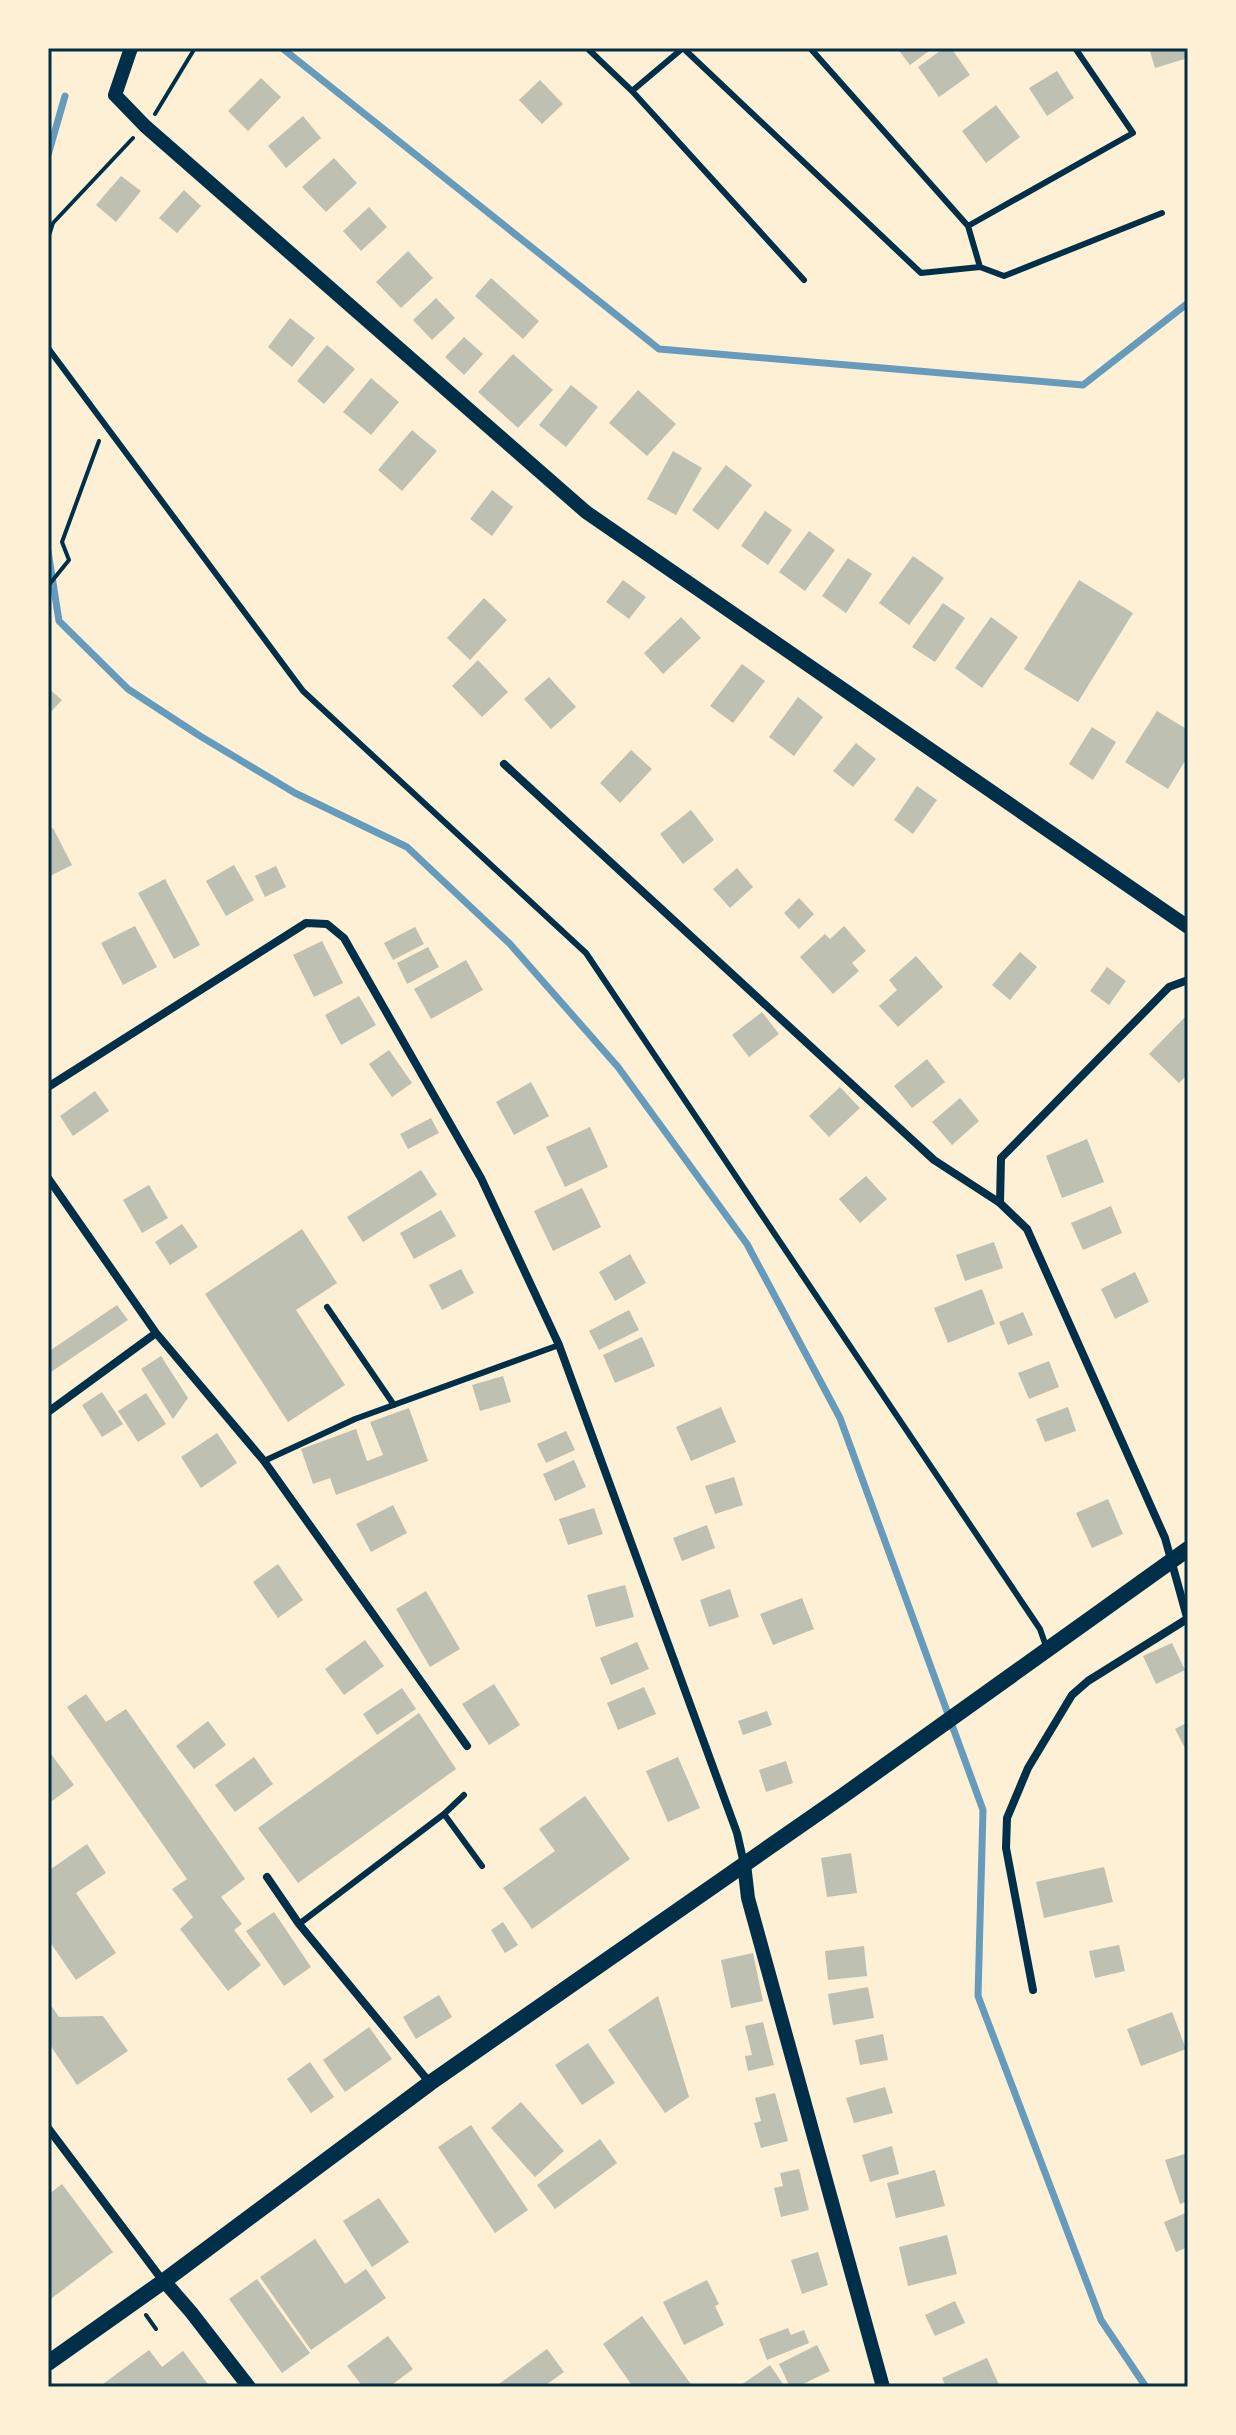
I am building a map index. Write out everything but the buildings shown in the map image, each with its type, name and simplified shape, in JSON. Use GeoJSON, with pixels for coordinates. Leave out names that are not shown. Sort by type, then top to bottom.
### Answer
{"type":"FeatureCollection","features":[{"type":"Feature","properties":{"kind":"main road"},"geometry":{"type":"LineString","coordinates":[[48,2363],[164,2281],[430,2083],[844,1795],[1188,1549]]}},
{"type":"Feature","properties":{"kind":"street"},"geometry":{"type":"LineString","coordinates":[[131,48],[115,95],[145,126],[586,512],[1188,927]]}},
{"type":"Feature","properties":{"kind":"street"},"geometry":{"type":"LineString","coordinates":[[504,764],[934,1160],[1000,1203],[1027,1229],[1165,1538],[1188,1620],[1088,1681],[1072,1695],[1028,1768],[1007,1818],[1006,1848],[1033,1990]]}},
{"type":"Feature","properties":{"kind":"street"},"geometry":{"type":"LineString","coordinates":[[48,1087],[306,923],[327,924],[344,938],[481,1178],[559,1345],[737,1833],[748,1898],[883,2387]]}},
{"type":"Feature","properties":{"kind":"street"},"geometry":{"type":"LineString","coordinates":[[1000,1203],[1001,1158],[1169,987],[1188,980]]}},
{"type":"Feature","properties":{"kind":"street"},"geometry":{"type":"LineString","coordinates":[[48,1178],[156,1333],[264,1461],[467,1746]]}},
{"type":"Feature","properties":{"kind":"street"},"geometry":{"type":"LineString","coordinates":[[48,1412],[156,1333]]}},
{"type":"Feature","properties":{"kind":"street"},"geometry":{"type":"LineString","coordinates":[[267,1877],[299,1924],[430,2083]]}},
{"type":"Feature","properties":{"kind":"street"},"geometry":{"type":"LineString","coordinates":[[48,2128],[249,2387]]}},
{"type":"Feature","properties":{"kind":"lane"},"geometry":{"type":"LineString","coordinates":[[587,48],[632,91],[804,280]]}},
{"type":"Feature","properties":{"kind":"lane"},"geometry":{"type":"LineString","coordinates":[[632,91],[683,48],[921,273],[980,267],[1004,276],[1162,213]]}},
{"type":"Feature","properties":{"kind":"lane"},"geometry":{"type":"LineString","coordinates":[[810,48],[968,226],[980,267]]}},
{"type":"Feature","properties":{"kind":"lane"},"geometry":{"type":"LineString","coordinates":[[968,226],[1133,133],[1075,48]]}},
{"type":"Feature","properties":{"kind":"lane"},"geometry":{"type":"LineString","coordinates":[[48,348],[303,691],[586,953],[1040,1629],[1047,1650]]}},
{"type":"Feature","properties":{"kind":"lane"},"geometry":{"type":"LineString","coordinates":[[327,1307],[394,1405]]}},
{"type":"Feature","properties":{"kind":"lane"},"geometry":{"type":"LineString","coordinates":[[264,1461],[355,1419],[559,1345]]}},
{"type":"Feature","properties":{"kind":"lane"},"geometry":{"type":"LineString","coordinates":[[299,1924],[444,1814],[464,1795]]}},
{"type":"Feature","properties":{"kind":"lane"},"geometry":{"type":"LineString","coordinates":[[444,1814],[482,1866]]}},
{"type":"Feature","properties":{"kind":"path"},"geometry":{"type":"LineString","coordinates":[[48,239],[53,223],[153,118],[195,48]]}},
{"type":"Feature","properties":{"kind":"path"},"geometry":{"type":"LineString","coordinates":[[48,586],[69,560],[62,542],[105,424]]}},
{"type":"Feature","properties":{"kind":"path"},"geometry":{"type":"LineString","coordinates":[[147,2317],[156,2329]]}},
{"type":"Feature","properties":{"kind":"waterway"},"geometry":{"type":"LineString","coordinates":[[282,48],[659,349],[1083,385],[1188,303]]}},
{"type":"Feature","properties":{"kind":"waterway"},"geometry":{"type":"LineString","coordinates":[[48,155],[65,96]]}},
{"type":"Feature","properties":{"kind":"waterway"},"geometry":{"type":"LineString","coordinates":[[48,551],[59,621],[128,689],[295,793],[407,847],[510,944],[618,1067],[747,1244],[840,1418],[983,1810],[978,1996],[1101,2320],[1146,2387]]}}]}
